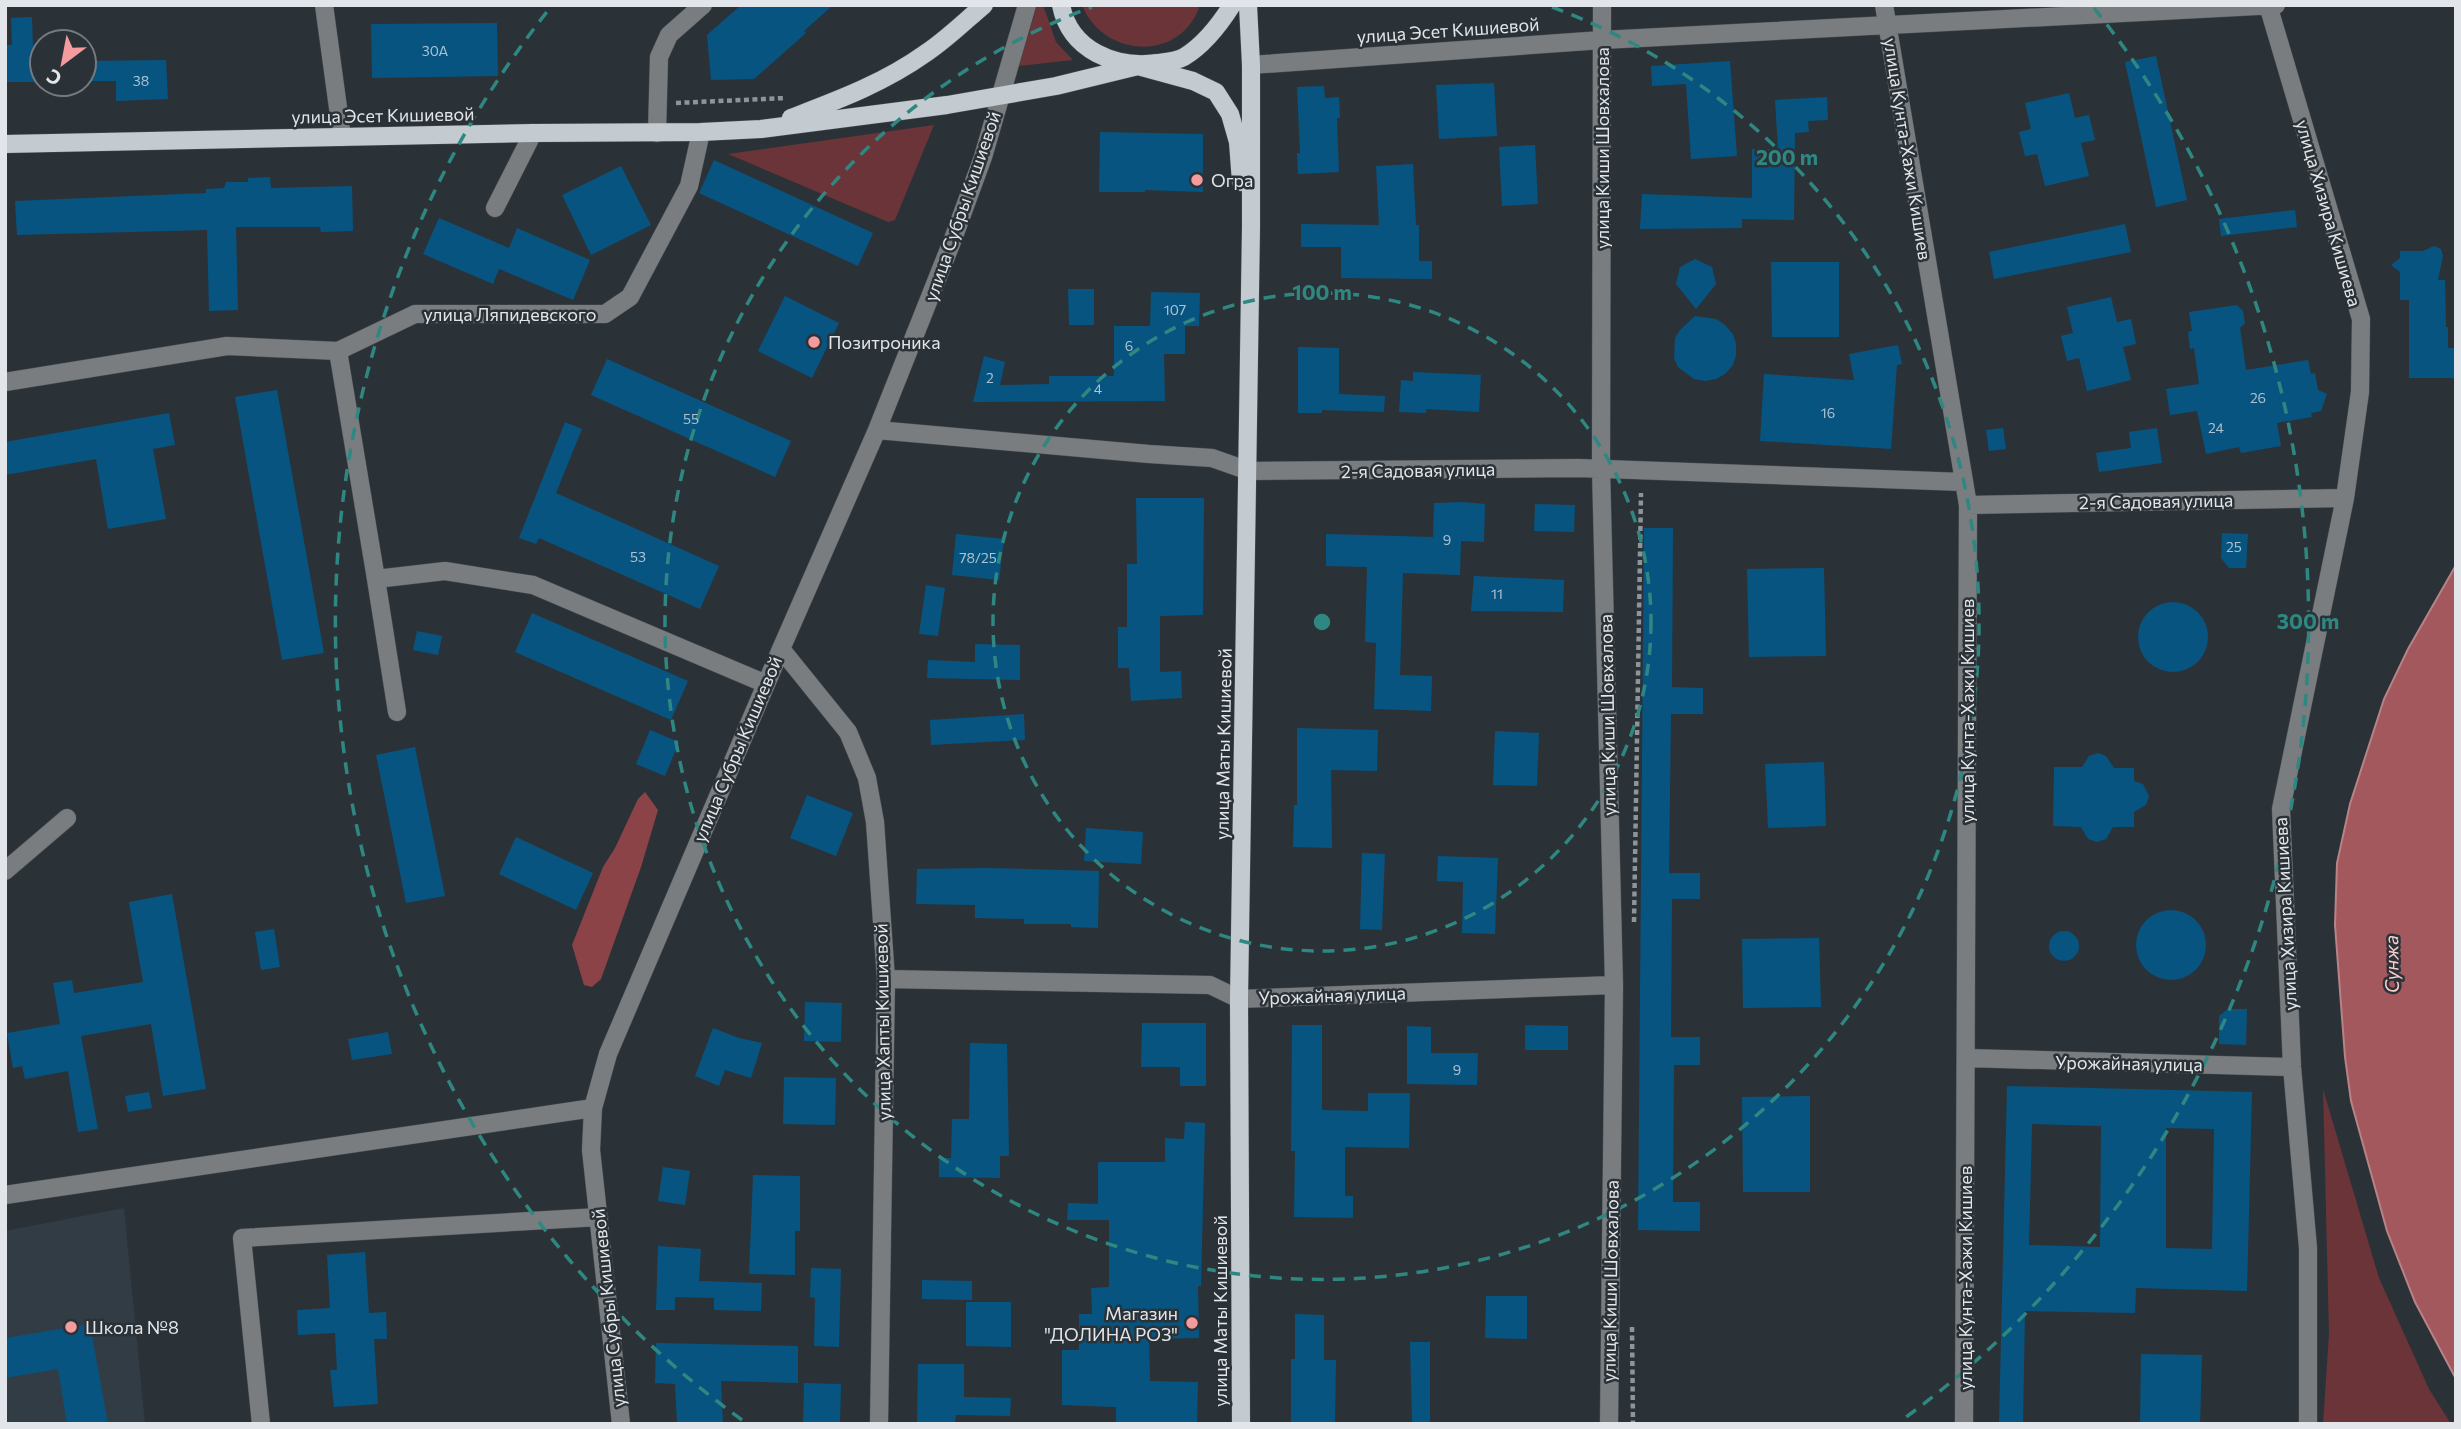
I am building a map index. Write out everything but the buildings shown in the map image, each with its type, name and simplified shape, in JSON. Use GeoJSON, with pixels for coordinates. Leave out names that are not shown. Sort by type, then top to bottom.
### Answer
{"type":"FeatureCollection","features":[{"type":"Feature","properties":{"kind":"main road"},"geometry":{"type":"LineString","coordinates":[[761,129],[840,100],[898,71],[928,52],[984,5]]}},
{"type":"Feature","properties":{"kind":"main road"},"geometry":{"type":"LineString","coordinates":[[1061,5],[1062,13],[1074,34],[1092,51],[1114,62],[1194,81],[1216,92],[1230,114],[1238,142],[1240,179],[1251,227]]}},
{"type":"Feature","properties":{"kind":"main road"},"geometry":{"type":"LineString","coordinates":[[761,129],[1000,96],[1183,57],[1204,41],[1232,5]]}},
{"type":"Feature","properties":{"kind":"main road","name":"улица Маты Кишиевой"},"geometry":{"type":"LineString","coordinates":[[1241,1424],[1239,999],[1249,471],[1251,65],[1248,5]]}},
{"type":"Feature","properties":{"kind":"main road","name":"улица Эсет Кишиевой"},"geometry":{"type":"LineString","coordinates":[[5,144],[761,129]]}},
{"type":"Feature","properties":{"kind":"street"},"geometry":{"type":"LineString","coordinates":[[324,5],[342,136]]}},
{"type":"Feature","properties":{"kind":"street"},"geometry":{"type":"LineString","coordinates":[[657,133],[659,57],[669,35],[703,5]]}},
{"type":"Feature","properties":{"kind":"street","name":"улица Субры Кишиевой"},"geometry":{"type":"LineString","coordinates":[[621,1424],[591,1150],[593,1108],[608,1054],[765,684],[877,430],[983,158],[1027,5]]}},
{"type":"Feature","properties":{"kind":"street","name":"улица Киши Шовхалова"},"geometry":{"type":"LineString","coordinates":[[1602,5],[1601,469],[1614,985],[1609,1424]]}},
{"type":"Feature","properties":{"kind":"street","name":"улица Кунта-Хажи Кишиев"},"geometry":{"type":"LineString","coordinates":[[1884,5],[1968,505],[1964,1424]]}},
{"type":"Feature","properties":{"kind":"street","name":"улица Эсет Кишиевой"},"geometry":{"type":"LineString","coordinates":[[1251,65],[1602,40],[2276,5]]}},
{"type":"Feature","properties":{"kind":"street","name":"улица Хизира Кишиева"},"geometry":{"type":"LineString","coordinates":[[2268,6],[2361,319],[2360,392],[2344,498],[2281,809],[2292,1067],[2308,1248],[2308,1424]]}},
{"type":"Feature","properties":{"kind":"street","name":"улица Ляпидевского"},"geometry":{"type":"LineString","coordinates":[[5,382],[227,346],[338,351],[415,314],[605,314],[630,297],[689,186],[701,132]]}},
{"type":"Feature","properties":{"kind":"street"},"geometry":{"type":"LineString","coordinates":[[495,208],[533,133]]}},
{"type":"Feature","properties":{"kind":"street"},"geometry":{"type":"LineString","coordinates":[[338,351],[397,712]]}},
{"type":"Feature","properties":{"kind":"street","name":"2-я Садовая улица"},"geometry":{"type":"LineString","coordinates":[[877,430],[1212,458],[1249,471],[1601,469],[1963,482]]}},
{"type":"Feature","properties":{"kind":"street","name":"2-я Садовая улица"},"geometry":{"type":"LineString","coordinates":[[1968,505],[2344,498]]}},
{"type":"Feature","properties":{"kind":"street"},"geometry":{"type":"LineString","coordinates":[[376,579],[445,571],[533,584],[765,684]]}},
{"type":"Feature","properties":{"kind":"street","name":"улица Хапты Кишиевой"},"geometry":{"type":"LineString","coordinates":[[781,649],[848,732],[867,778],[875,822],[886,979],[879,1424]]}},
{"type":"Feature","properties":{"kind":"street"},"geometry":{"type":"LineString","coordinates":[[5,871],[67,818]]}},
{"type":"Feature","properties":{"kind":"street","name":"Урожайная улица"},"geometry":{"type":"LineString","coordinates":[[886,979],[1210,985],[1239,999],[1614,985]]}},
{"type":"Feature","properties":{"kind":"street","name":"Урожайная улица"},"geometry":{"type":"LineString","coordinates":[[1966,1058],[2292,1067]]}},
{"type":"Feature","properties":{"kind":"street"},"geometry":{"type":"LineString","coordinates":[[5,1195],[593,1108]]}},
{"type":"Feature","properties":{"kind":"street"},"geometry":{"type":"LineString","coordinates":[[261,1424],[242,1238],[599,1217]]}},
{"type":"Feature","properties":{"kind":"path"},"geometry":{"type":"LineString","coordinates":[[658,104],[796,96]]}},
{"type":"Feature","properties":{"kind":"shaded area"},"geometry":{"type":"Polygon","coordinates":[[[1037,5],[1043,5],[1056,42],[1073,60],[1019,66],[1037,5]]]}},
{"type":"Feature","properties":{"kind":"shaded area"},"geometry":{"type":"Polygon","coordinates":[[[1082,5],[1200,5],[1190,24],[1176,37],[1160,44],[1142,47],[1124,44],[1107,36],[1092,23],[1082,5]]]}},
{"type":"Feature","properties":{"kind":"shaded area"},"geometry":{"type":"Polygon","coordinates":[[[934,125],[895,220],[888,222],[728,154],[934,125]]]}},
{"type":"Feature","properties":{"kind":"shaded area"},"geometry":{"type":"Polygon","coordinates":[[[645,792],[658,810],[641,867],[601,979],[592,987],[584,985],[572,945],[603,867],[638,799],[645,792]]]}},
{"type":"Feature","properties":{"kind":"shaded area"},"geometry":{"type":"Polygon","coordinates":[[[2323,1089],[2379,1278],[2429,1389],[2451,1424],[2323,1424],[2329,1334],[2323,1089]]]}},
{"type":"Feature","properties":{"kind":"shaded area","name":"Школа №8"},"geometry":{"type":"Polygon","coordinates":[[[124,1208],[145,1424],[5,1424],[5,1231],[124,1208]]]}},
{"type":"Feature","properties":{"kind":"water","name":"Сунжа"},"geometry":{"type":"Polygon","coordinates":[[[2456,565],[2456,1379],[2415,1302],[2387,1231],[2351,1101],[2335,925],[2337,863],[2350,804],[2384,699],[2408,649],[2456,565]]]}},
{"type":"Feature","properties":{"kind":"place","name":"Огра"},"geometry":{"type":"Point","coordinates":[1197,180]}},
{"type":"Feature","properties":{"kind":"place","name":"Позитроника"},"geometry":{"type":"Point","coordinates":[814,342]}},
{"type":"Feature","properties":{"kind":"place","name":"Магазин \"ДОЛИНА РОЗ\""},"geometry":{"type":"Point","coordinates":[1192,1323]}},
{"type":"Feature","properties":{"kind":"place","name":"Школа №8"},"geometry":{"type":"Point","coordinates":[71,1327]}}]}
